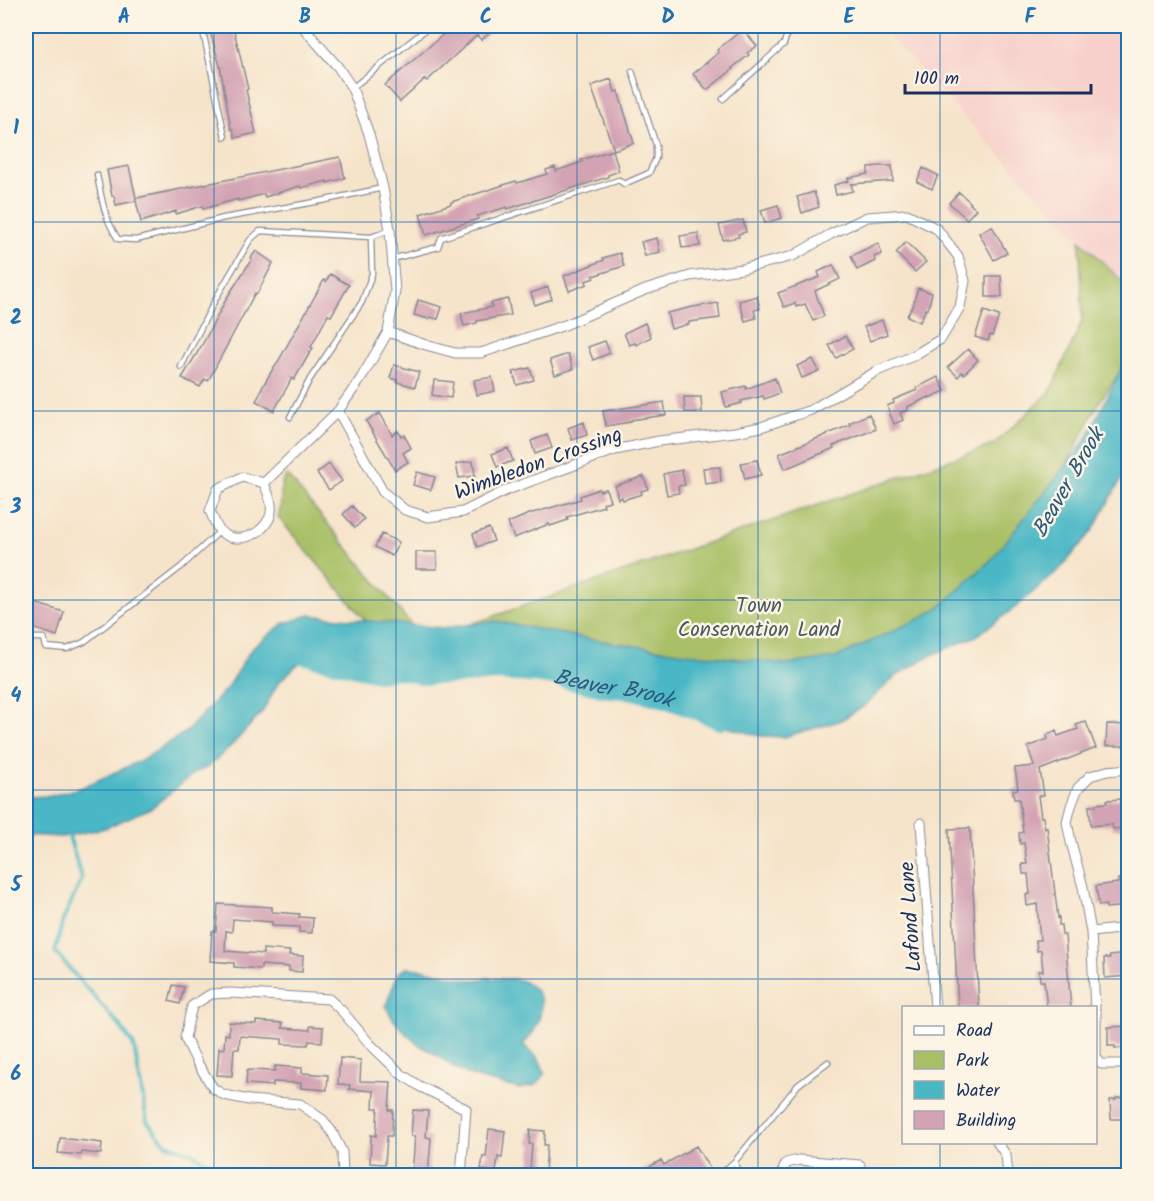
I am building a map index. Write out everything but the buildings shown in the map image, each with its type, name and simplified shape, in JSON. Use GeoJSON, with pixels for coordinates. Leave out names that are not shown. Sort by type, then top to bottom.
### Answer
{"type":"FeatureCollection","features":[{"type":"Feature","properties":{"kind":"street"},"geometry":{"type":"LineString","coordinates":[[264,483],[338,411],[360,380],[388,332],[395,291],[390,230],[383,188],[369,134],[352,88],[309,28]]}},
{"type":"Feature","properties":{"kind":"street","name":"Wimbledon Crossing"},"geometry":{"type":"LineString","coordinates":[[338,411],[383,492],[405,510],[428,517],[463,512],[507,490],[615,450],[659,441],[761,427],[811,410],[877,371],[913,356],[941,339],[960,307],[965,281],[958,256],[937,229],[907,214],[867,217],[793,256],[742,269],[690,276],[645,290],[566,325],[481,353],[455,353],[388,332]]}},
{"type":"Feature","properties":{"kind":"street"},"geometry":{"type":"LineString","coordinates":[[242,477],[264,483],[271,503],[270,518],[256,534],[237,539],[220,531],[210,511],[218,489],[242,477]]}},
{"type":"Feature","properties":{"kind":"street"},"geometry":{"type":"LineString","coordinates":[[1095,1006],[1091,932],[1067,822],[1078,788],[1090,776],[1107,771],[1128,769]]}},
{"type":"Feature","properties":{"kind":"street","name":"Lafond Lane"},"geometry":{"type":"LineString","coordinates":[[921,823],[934,1006]]}},
{"type":"Feature","properties":{"kind":"street"},"geometry":{"type":"LineString","coordinates":[[1091,932],[1128,928]]}},
{"type":"Feature","properties":{"kind":"street"},"geometry":{"type":"LineString","coordinates":[[343,1176],[342,1152],[332,1132],[323,1120],[300,1104],[249,1100],[224,1095],[213,1088],[185,1038],[192,1006],[211,994],[231,993],[328,999],[401,1074],[421,1087],[466,1109],[461,1176]]}},
{"type":"Feature","properties":{"kind":"street"},"geometry":{"type":"LineString","coordinates":[[1097,1058],[1101,1064],[1128,1064]]}},
{"type":"Feature","properties":{"kind":"street"},"geometry":{"type":"LineString","coordinates":[[998,1144],[1006,1155],[1008,1176]]}},
{"type":"Feature","properties":{"kind":"street"},"geometry":{"type":"LineString","coordinates":[[781,1176],[786,1163],[799,1160],[860,1165]]}},
{"type":"Feature","properties":{"kind":"lane"},"geometry":{"type":"LineString","coordinates":[[202,26],[225,136]]}},
{"type":"Feature","properties":{"kind":"lane"},"geometry":{"type":"LineString","coordinates":[[352,88],[430,26]]}},
{"type":"Feature","properties":{"kind":"lane"},"geometry":{"type":"LineString","coordinates":[[723,99],[784,44],[789,26]]}},
{"type":"Feature","properties":{"kind":"lane"},"geometry":{"type":"LineString","coordinates":[[392,258],[438,247],[441,238],[619,180],[624,184],[649,173],[656,158],[656,145],[632,71]]}},
{"type":"Feature","properties":{"kind":"lane"},"geometry":{"type":"LineString","coordinates":[[97,175],[109,226],[118,239],[136,240],[224,218],[383,188]]}},
{"type":"Feature","properties":{"kind":"lane"},"geometry":{"type":"LineString","coordinates":[[181,367],[232,270],[250,240],[260,231],[370,237],[390,230]]}},
{"type":"Feature","properties":{"kind":"lane"},"geometry":{"type":"LineString","coordinates":[[290,417],[310,379],[362,302],[372,274],[370,237]]}},
{"type":"Feature","properties":{"kind":"lane"},"geometry":{"type":"LineString","coordinates":[[26,638],[44,638],[46,647],[67,649],[84,642],[180,567],[220,531]]}},
{"type":"Feature","properties":{"kind":"lane"},"geometry":{"type":"LineString","coordinates":[[715,1176],[735,1161],[798,1085],[828,1062]]}},
{"type":"Feature","properties":{"kind":"lane"},"geometry":{"type":"LineString","coordinates":[[735,1161],[738,1176]]}},
{"type":"Feature","properties":{"kind":"shaded area"},"geometry":{"type":"Polygon","coordinates":[[[879,26],[1128,26],[1128,287],[1080,240],[879,26]]]}},
{"type":"Feature","properties":{"kind":"green space","name":"Town Conservation Land"},"geometry":{"type":"Polygon","coordinates":[[[1080,240],[1128,287],[1128,360],[1100,401],[1023,547],[926,633],[772,706],[609,662],[399,660],[278,517],[282,484],[287,475],[424,640],[993,445],[1050,392],[1082,321],[1080,240]]]}},
{"type":"Feature","properties":{"kind":"water"},"geometry":{"type":"Polygon","coordinates":[[[1128,355],[1128,467],[1093,530],[1061,568],[1016,607],[976,636],[927,657],[895,677],[862,708],[839,721],[784,737],[761,736],[726,727],[699,712],[688,702],[651,683],[593,674],[576,676],[565,673],[494,674],[387,662],[347,653],[320,654],[298,664],[278,683],[263,711],[208,767],[196,772],[151,808],[105,828],[62,837],[26,835],[26,797],[51,796],[83,787],[146,758],[187,731],[226,689],[252,648],[283,624],[309,615],[443,628],[496,621],[589,639],[685,653],[787,664],[835,658],[923,617],[942,605],[992,559],[1086,440],[1128,355]]]}},
{"type":"Feature","properties":{"kind":"water"},"geometry":{"type":"Polygon","coordinates":[[[407,968],[423,969],[471,980],[517,979],[533,988],[541,1000],[539,1019],[530,1037],[523,1044],[539,1059],[545,1074],[536,1085],[519,1089],[473,1077],[453,1067],[406,1034],[386,1007],[399,972],[407,968]]]}},
{"type":"Feature","properties":{"kind":"waterway","name":"Beaver Brook"},"geometry":{"type":"LineString","coordinates":[[287,650],[378,671],[399,668],[423,674],[495,670],[555,675],[662,696],[720,719]]}},
{"type":"Feature","properties":{"kind":"waterway"},"geometry":{"type":"LineString","coordinates":[[68,833],[82,879],[63,920],[55,952],[120,1026],[134,1046],[147,1121],[166,1144],[188,1151],[225,1172],[227,1176]]}}]}
